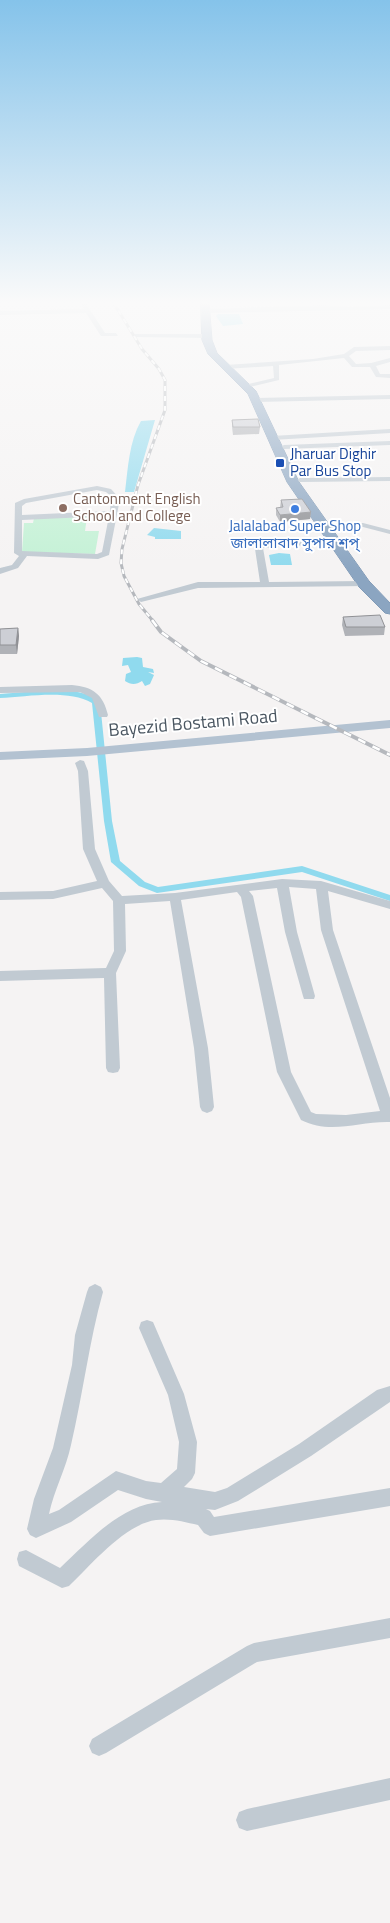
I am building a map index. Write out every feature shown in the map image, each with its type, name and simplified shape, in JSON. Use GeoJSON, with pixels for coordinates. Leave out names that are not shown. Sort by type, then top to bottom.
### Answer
{"type":"FeatureCollection","features":[{"type":"Feature","properties":{"kind":"highway"},"geometry":{"type":"LineString","coordinates":[[252,392],[300,480],[368,577],[390,603]]}},
{"type":"Feature","properties":{"kind":"highway"},"geometry":{"type":"LineString","coordinates":[[278,441],[294,482],[332,541],[364,584],[390,610]]}},
{"type":"Feature","properties":{"kind":"main road","name":"Bayezid Bostami Road"},"geometry":{"type":"LineString","coordinates":[[0,764],[85,759],[390,724]]}},
{"type":"Feature","properties":{"kind":"main road","name":"Bayezid Bostami Road"},"geometry":{"type":"LineString","coordinates":[[112,755],[390,735]]}},
{"type":"Feature","properties":{"kind":"main road","name":"Bayezid Bostami Road"},"geometry":{"type":"LineString","coordinates":[[0,756],[85,759]]}},
{"type":"Feature","properties":{"kind":"street"},"geometry":{"type":"LineString","coordinates":[[258,400],[390,396]]}},
{"type":"Feature","properties":{"kind":"street"},"geometry":{"type":"LineString","coordinates":[[278,441],[390,431]]}},
{"type":"Feature","properties":{"kind":"street"},"geometry":{"type":"LineString","coordinates":[[278,441],[390,443]]}},
{"type":"Feature","properties":{"kind":"street"},"geometry":{"type":"LineString","coordinates":[[300,480],[390,479]]}},
{"type":"Feature","properties":{"kind":"street"},"geometry":{"type":"LineString","coordinates":[[98,488],[107,489],[115,496],[106,553],[103,555],[24,554],[18,552],[18,518],[18,505],[24,501],[98,488]]}},
{"type":"Feature","properties":{"kind":"street"},"geometry":{"type":"LineString","coordinates":[[18,518],[113,514]]}},
{"type":"Feature","properties":{"kind":"street"},"geometry":{"type":"LineString","coordinates":[[331,526],[390,524]]}},
{"type":"Feature","properties":{"kind":"street"},"geometry":{"type":"LineString","coordinates":[[363,525],[390,532]]}},
{"type":"Feature","properties":{"kind":"street"},"geometry":{"type":"LineString","coordinates":[[265,585],[259,550],[260,546],[332,541]]}},
{"type":"Feature","properties":{"kind":"street"},"geometry":{"type":"LineString","coordinates":[[0,571],[14,568],[22,561],[24,554]]}},
{"type":"Feature","properties":{"kind":"street"},"geometry":{"type":"LineString","coordinates":[[141,599],[198,585],[364,584]]}},
{"type":"Feature","properties":{"kind":"street"},"geometry":{"type":"LineString","coordinates":[[0,690],[78,688],[91,692],[99,699],[103,715]]}},
{"type":"Feature","properties":{"kind":"street"},"geometry":{"type":"LineString","coordinates":[[85,759],[83,771],[88,850],[104,883],[119,900],[120,951],[110,973],[114,1068]]}},
{"type":"Feature","properties":{"kind":"street"},"geometry":{"type":"LineString","coordinates":[[0,896],[21,897],[88,890],[104,883]]}},
{"type":"Feature","properties":{"kind":"street"},"geometry":{"type":"LineString","coordinates":[[119,900],[174,897],[282,884],[321,884],[390,904]]}},
{"type":"Feature","properties":{"kind":"street"},"geometry":{"type":"LineString","coordinates":[[282,884],[291,932],[309,996]]}},
{"type":"Feature","properties":{"kind":"street"},"geometry":{"type":"LineString","coordinates":[[240,888],[247,896],[284,1072],[306,1116],[311,1120],[330,1122],[389,1116],[327,930],[321,884]]}},
{"type":"Feature","properties":{"kind":"street"},"geometry":{"type":"LineString","coordinates":[[174,897],[201,1048],[207,1106]]}},
{"type":"Feature","properties":{"kind":"street"},"geometry":{"type":"LineString","coordinates":[[0,976],[110,973]]}},
{"type":"Feature","properties":{"kind":"street"},"geometry":{"type":"LineString","coordinates":[[95,1292],[83,1335],[80,1365],[62,1448],[42,1499],[36,1529],[65,1516],[116,1480],[146,1490],[215,1500],[232,1495],[305,1450],[383,1396],[390,1394]]}},
{"type":"Feature","properties":{"kind":"street"},"geometry":{"type":"LineString","coordinates":[[147,1328],[176,1394],[188,1442],[186,1474],[164,1493]]}},
{"type":"Feature","properties":{"kind":"street"},"geometry":{"type":"LineString","coordinates":[[26,1559],[62,1579],[100,1544],[131,1521],[148,1513],[172,1511],[204,1518],[210,1527],[390,1497]]}},
{"type":"Feature","properties":{"kind":"street"},"geometry":{"type":"LineString","coordinates":[[99,1746],[254,1653],[390,1628]]}},
{"type":"Feature","properties":{"kind":"street"},"geometry":{"type":"LineString","coordinates":[[246,1820],[390,1789]]}},
{"type":"Feature","properties":{"kind":"green space"},"geometry":{"type":"Polygon","coordinates":[[[87,517],[85,531],[99,531],[95,554],[22,552],[24,523],[33,523],[34,518],[87,517]]]}},
{"type":"Feature","properties":{"kind":"water"},"geometry":{"type":"Polygon","coordinates":[[[155,420],[134,492],[125,492],[130,455],[137,429],[141,421],[155,420]]]}},
{"type":"Feature","properties":{"kind":"water"},"geometry":{"type":"Polygon","coordinates":[[[154,528],[181,531],[181,539],[155,539],[155,537],[147,535],[154,528]]]}},
{"type":"Feature","properties":{"kind":"water"},"geometry":{"type":"Polygon","coordinates":[[[279,553],[290,554],[292,565],[271,565],[269,555],[279,553]]]}},
{"type":"Feature","properties":{"kind":"water"},"geometry":{"type":"Polygon","coordinates":[[[123,658],[142,658],[143,667],[153,669],[154,673],[148,672],[154,675],[150,684],[145,686],[142,681],[134,684],[125,681],[126,674],[131,672],[128,665],[122,666],[123,658]]]}},
{"type":"Feature","properties":{"kind":"building"},"geometry":{"type":"Polygon","coordinates":[[[258,419],[260,427],[233,427],[232,420],[258,419]]]}},
{"type":"Feature","properties":{"kind":"building"},"geometry":{"type":"Polygon","coordinates":[[[302,499],[311,512],[280,515],[276,508],[283,507],[281,500],[302,499]]]}},
{"type":"Feature","properties":{"kind":"building"},"geometry":{"type":"Polygon","coordinates":[[[380,615],[385,627],[346,627],[343,617],[380,615]]]}},
{"type":"Feature","properties":{"kind":"building"},"geometry":{"type":"Polygon","coordinates":[[[18,628],[16,645],[0,645],[0,629],[18,628]]]}},
{"type":"Feature","properties":{"kind":"waterway"},"geometry":{"type":"LineString","coordinates":[[0,696],[65,693],[88,697],[96,702],[108,821],[116,862],[142,884],[157,890],[302,869],[390,898]]}},
{"type":"Feature","properties":{"kind":"railway"},"geometry":{"type":"LineString","coordinates":[[153,621],[139,604],[124,576],[121,563],[122,549],[138,485],[165,410],[165,392]]}},
{"type":"Feature","properties":{"kind":"railway"},"geometry":{"type":"LineString","coordinates":[[152,620],[161,632],[201,661],[390,755]]}},
{"type":"Feature","properties":{"kind":"place","name":"Jharuar Dighir Par Bus Stop"},"geometry":{"type":"Point","coordinates":[280,463]}},
{"type":"Feature","properties":{"kind":"place","name":"Cantonment English School and College"},"geometry":{"type":"Point","coordinates":[63,508]}},
{"type":"Feature","properties":{"kind":"place","name":"Jalalabad Super Shop জালালাবাদ সুপার শপ্"},"geometry":{"type":"Point","coordinates":[295,509]}}]}
